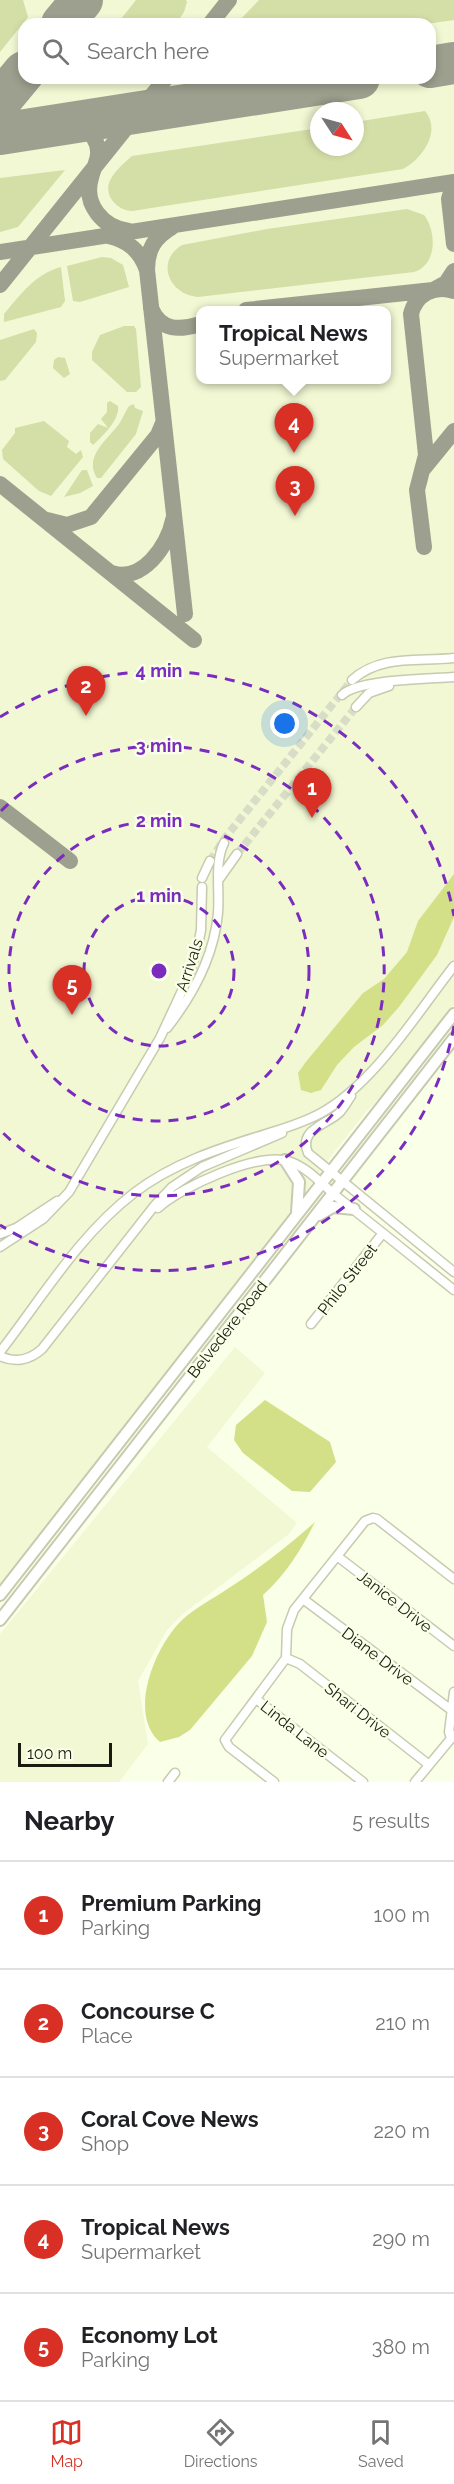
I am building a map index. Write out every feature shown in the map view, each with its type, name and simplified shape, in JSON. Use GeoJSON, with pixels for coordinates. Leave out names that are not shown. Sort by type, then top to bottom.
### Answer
{"type":"FeatureCollection","features":[{"type":"Feature","properties":{"kind":"main road","name":"Belvedere Road"},"geometry":{"type":"LineString","coordinates":[[0,1596],[454,1014]]}},
{"type":"Feature","properties":{"kind":"main road","name":"Belvedere Road"},"geometry":{"type":"LineString","coordinates":[[0,1620],[454,1038]]}},
{"type":"Feature","properties":{"kind":"main road"},"geometry":{"type":"LineString","coordinates":[[285,1160],[294,1171],[300,1185],[296,1216]]}},
{"type":"Feature","properties":{"kind":"main road"},"geometry":{"type":"LineString","coordinates":[[309,1222],[330,1208],[354,1209]]}},
{"type":"Feature","properties":{"kind":"main road"},"geometry":{"type":"LineString","coordinates":[[154,1423],[153,1412],[162,1387]]}},
{"type":"Feature","properties":{"kind":"street"},"geometry":{"type":"LineString","coordinates":[[352,680],[368,669],[388,662],[454,658]]}},
{"type":"Feature","properties":{"kind":"street"},"geometry":{"type":"LineString","coordinates":[[342,695],[350,689],[366,684],[454,677]]}},
{"type":"Feature","properties":{"kind":"street"},"geometry":{"type":"LineString","coordinates":[[356,707],[373,691],[401,682]]}},
{"type":"Feature","properties":{"kind":"street"},"geometry":{"type":"LineString","coordinates":[[0,1247],[43,1220],[69,1192],[159,1038],[175,1017],[205,966],[213,940],[219,905],[220,856],[224,843]]}},
{"type":"Feature","properties":{"kind":"street"},"geometry":{"type":"LineString","coordinates":[[219,879],[237,854]]}},
{"type":"Feature","properties":{"kind":"street","name":"Arrivals"},"geometry":{"type":"LineString","coordinates":[[159,1038],[187,980],[197,950],[201,930],[202,883],[210,861]]}},
{"type":"Feature","properties":{"kind":"street"},"geometry":{"type":"LineString","coordinates":[[454,966],[339,1112],[312,1131],[305,1141],[310,1156],[454,1272]]}},
{"type":"Feature","properties":{"kind":"street"},"geometry":{"type":"LineString","coordinates":[[296,1125],[194,1159],[164,1173],[134,1192],[93,1231],[0,1354],[23,1360],[42,1349],[163,1196],[189,1174],[209,1163],[267,1141],[330,1108],[363,1081]]}},
{"type":"Feature","properties":{"kind":"street"},"geometry":{"type":"LineString","coordinates":[[142,1222],[171,1197],[196,1182],[246,1166],[285,1160],[297,1165],[333,1192],[454,1290]]}},
{"type":"Feature","properties":{"kind":"street"},"geometry":{"type":"LineString","coordinates":[[0,1234],[16,1228],[69,1192]]}},
{"type":"Feature","properties":{"kind":"street","name":"Philo Street"},"geometry":{"type":"LineString","coordinates":[[311,1324],[383,1233]]}},
{"type":"Feature","properties":{"kind":"street"},"geometry":{"type":"LineString","coordinates":[[274,1782],[226,1744],[227,1736],[286,1658],[288,1624],[303,1599],[369,1518],[377,1519],[454,1579]]}},
{"type":"Feature","properties":{"kind":"street","name":"Janice Drive"},"geometry":{"type":"LineString","coordinates":[[337,1556],[454,1647]]}},
{"type":"Feature","properties":{"kind":"street","name":"Diane Drive"},"geometry":{"type":"LineString","coordinates":[[303,1599],[453,1713]]}},
{"type":"Feature","properties":{"kind":"street","name":"Shari Drive"},"geometry":{"type":"LineString","coordinates":[[286,1658],[300,1664],[428,1764]]}},
{"type":"Feature","properties":{"kind":"street"},"geometry":{"type":"LineString","coordinates":[[414,1782],[453,1738],[449,1732],[454,1692]]}},
{"type":"Feature","properties":{"kind":"street","name":"Linda Lane"},"geometry":{"type":"LineString","coordinates":[[256,1698],[363,1782]]}},
{"type":"Feature","properties":{"kind":"street"},"geometry":{"type":"LineString","coordinates":[[168,1782],[175,1773]]}},
{"type":"Feature","properties":{"kind":"shaded area"},"geometry":{"type":"Polygon","coordinates":[[[0,0],[454,0],[454,1005],[389,1088],[365,1113],[0,1586],[0,0]]]}},
{"type":"Feature","properties":{"kind":"shaded area"},"geometry":{"type":"Polygon","coordinates":[[[0,0],[23,0],[28,17],[18,18],[18,30],[0,52],[0,0]]]}},
{"type":"Feature","properties":{"kind":"shaded area"},"geometry":{"type":"Polygon","coordinates":[[[136,0],[186,0],[187,2],[180,18],[122,18],[136,0]]]}},
{"type":"Feature","properties":{"kind":"shaded area"},"geometry":{"type":"Polygon","coordinates":[[[259,0],[454,0],[454,20],[436,23],[436,18],[242,18],[259,0]]]}},
{"type":"Feature","properties":{"kind":"shaded area"},"geometry":{"type":"Polygon","coordinates":[[[425,111],[430,119],[431,136],[423,152],[403,169],[132,211],[121,208],[109,195],[109,183],[112,177],[132,156],[310,129],[310,156],[364,156],[364,121],[425,111]]]}},
{"type":"Feature","properties":{"kind":"shaded area"},"geometry":{"type":"Polygon","coordinates":[[[65,170],[18,227],[0,232],[0,178],[65,170]]]}},
{"type":"Feature","properties":{"kind":"shaded area"},"geometry":{"type":"Polygon","coordinates":[[[407,209],[424,215],[433,239],[431,255],[427,263],[414,272],[198,297],[179,290],[169,276],[169,260],[182,245],[267,229],[407,209]]]}},
{"type":"Feature","properties":{"kind":"shaded area"},"geometry":{"type":"Polygon","coordinates":[[[102,257],[111,258],[123,265],[129,287],[80,302],[73,301],[67,266],[102,257]]]}},
{"type":"Feature","properties":{"kind":"shaded area"},"geometry":{"type":"Polygon","coordinates":[[[61,267],[65,301],[61,307],[4,322],[4,314],[29,286],[44,274],[61,267]]]}},
{"type":"Feature","properties":{"kind":"shaded area"},"geometry":{"type":"Polygon","coordinates":[[[124,326],[134,326],[136,329],[141,387],[136,392],[127,392],[92,360],[92,352],[100,335],[124,326]]]}},
{"type":"Feature","properties":{"kind":"shaded area"},"geometry":{"type":"Polygon","coordinates":[[[34,329],[37,333],[36,342],[5,380],[0,381],[0,340],[34,329]]]}},
{"type":"Feature","properties":{"kind":"shaded area"},"geometry":{"type":"Polygon","coordinates":[[[58,357],[65,358],[70,374],[64,378],[53,368],[54,360],[58,357]]]}},
{"type":"Feature","properties":{"kind":"shaded area"},"geometry":{"type":"Polygon","coordinates":[[[110,401],[118,406],[114,422],[93,445],[90,442],[90,433],[98,424],[108,428],[101,419],[107,412],[107,403],[110,401]]]}},
{"type":"Feature","properties":{"kind":"shaded area"},"geometry":{"type":"Polygon","coordinates":[[[134,404],[135,408],[143,411],[136,434],[101,478],[97,478],[93,470],[95,456],[119,424],[129,406],[134,404]]]}},
{"type":"Feature","properties":{"kind":"shaded area"},"geometry":{"type":"Polygon","coordinates":[[[44,421],[69,441],[67,447],[76,454],[81,450],[83,457],[51,496],[39,491],[3,459],[2,450],[15,433],[15,428],[44,421]]]}},
{"type":"Feature","properties":{"kind":"shaded area"},"geometry":{"type":"Polygon","coordinates":[[[82,470],[87,470],[93,486],[80,493],[64,497],[82,470]]]}},
{"type":"Feature","properties":{"kind":"shaded area"},"geometry":{"type":"Polygon","coordinates":[[[454,874],[454,917],[437,955],[399,1007],[383,1025],[354,1047],[337,1065],[321,1090],[311,1093],[301,1090],[298,1073],[305,1063],[363,993],[384,979],[407,952],[418,921],[454,874]]]}},
{"type":"Feature","properties":{"kind":"shaded area"},"geometry":{"type":"Polygon","coordinates":[[[235,1347],[265,1373],[207,1447],[297,1523],[289,1534],[184,1613],[167,1630],[138,1681],[148,1744],[119,1782],[0,1782],[0,1634],[235,1347]]]}},
{"type":"Feature","properties":{"kind":"shaded area"},"geometry":{"type":"Polygon","coordinates":[[[265,1400],[330,1442],[336,1462],[310,1492],[292,1491],[243,1453],[234,1440],[236,1425],[265,1400]]]}},
{"type":"Feature","properties":{"kind":"shaded area"},"geometry":{"type":"Polygon","coordinates":[[[315,1522],[293,1561],[263,1595],[267,1622],[252,1656],[190,1730],[179,1737],[160,1742],[150,1730],[145,1698],[154,1663],[172,1632],[188,1615],[243,1579],[315,1522]]]}},
{"type":"Feature","properties":{"kind":"taxiway"},"geometry":{"type":"LineString","coordinates":[[215,18],[229,0]]}},
{"type":"Feature","properties":{"kind":"taxiway"},"geometry":{"type":"LineString","coordinates":[[436,68],[454,73]]}},
{"type":"Feature","properties":{"kind":"taxiway"},"geometry":{"type":"LineString","coordinates":[[0,285],[161,84]]}},
{"type":"Feature","properties":{"kind":"taxiway"},"geometry":{"type":"LineString","coordinates":[[66,124],[84,127],[92,134],[97,144],[98,158],[89,188],[97,213],[111,225],[129,231]]}},
{"type":"Feature","properties":{"kind":"taxiway"},"geometry":{"type":"LineString","coordinates":[[454,182],[449,199],[454,244]]}},
{"type":"Feature","properties":{"kind":"taxiway"},"geometry":{"type":"LineString","coordinates":[[0,252],[454,182]]}},
{"type":"Feature","properties":{"kind":"taxiway"},"geometry":{"type":"LineString","coordinates":[[147,270],[153,244],[172,227]]}},
{"type":"Feature","properties":{"kind":"taxiway"},"geometry":{"type":"LineString","coordinates":[[108,236],[132,247],[141,257],[147,270],[185,614]]}},
{"type":"Feature","properties":{"kind":"taxiway"},"geometry":{"type":"LineString","coordinates":[[283,306],[433,290],[446,283],[454,271]]}},
{"type":"Feature","properties":{"kind":"taxiway"},"geometry":{"type":"LineString","coordinates":[[424,547],[417,490],[426,455],[411,314],[417,301],[427,293],[440,289],[454,291]]}},
{"type":"Feature","properties":{"kind":"taxiway"},"geometry":{"type":"LineString","coordinates":[[151,308],[155,316],[166,325],[179,328],[196,325]]}},
{"type":"Feature","properties":{"kind":"taxiway"},"geometry":{"type":"LineString","coordinates":[[47,520],[67,525],[91,517],[158,435],[163,423]]}},
{"type":"Feature","properties":{"kind":"taxiway"},"geometry":{"type":"LineString","coordinates":[[424,468],[454,431]]}},
{"type":"Feature","properties":{"kind":"taxiway"},"geometry":{"type":"LineString","coordinates":[[0,484],[194,640]]}},
{"type":"Feature","properties":{"kind":"taxiway"},"geometry":{"type":"LineString","coordinates":[[112,573],[123,575],[133,573],[152,560],[166,541],[173,520]]}},
{"type":"Feature","properties":{"kind":"taxiway"},"geometry":{"type":"LineString","coordinates":[[0,807],[70,861]]}},
{"type":"Feature","properties":{"kind":"runway"},"geometry":{"type":"LineString","coordinates":[[67,18],[82,0]]}},
{"type":"Feature","properties":{"kind":"runway"},"geometry":{"type":"LineString","coordinates":[[436,66],[454,63]]}},
{"type":"Feature","properties":{"kind":"runway"},"geometry":{"type":"LineString","coordinates":[[0,101],[18,79]]}},
{"type":"Feature","properties":{"kind":"runway"},"geometry":{"type":"LineString","coordinates":[[0,134],[321,84]]}},
{"type":"Feature","properties":{"kind":"tunnel"},"geometry":{"type":"LineString","coordinates":[[210,861],[225,838],[352,680]]}},
{"type":"Feature","properties":{"kind":"tunnel"},"geometry":{"type":"LineString","coordinates":[[237,854],[356,707]]}},
{"type":"Feature","properties":{"kind":"place","name":"Tropical News"},"geometry":{"type":"Point","coordinates":[294,453]}},
{"type":"Feature","properties":{"kind":"place","name":"Coral Cove News"},"geometry":{"type":"Point","coordinates":[295,516]}},
{"type":"Feature","properties":{"kind":"place","name":"Concourse C"},"geometry":{"type":"Point","coordinates":[86,716]}},
{"type":"Feature","properties":{"kind":"place","name":"Premium Parking"},"geometry":{"type":"Point","coordinates":[312,818]}},
{"type":"Feature","properties":{"kind":"place","name":"Economy Lot"},"geometry":{"type":"Point","coordinates":[72,1015]}}]}
